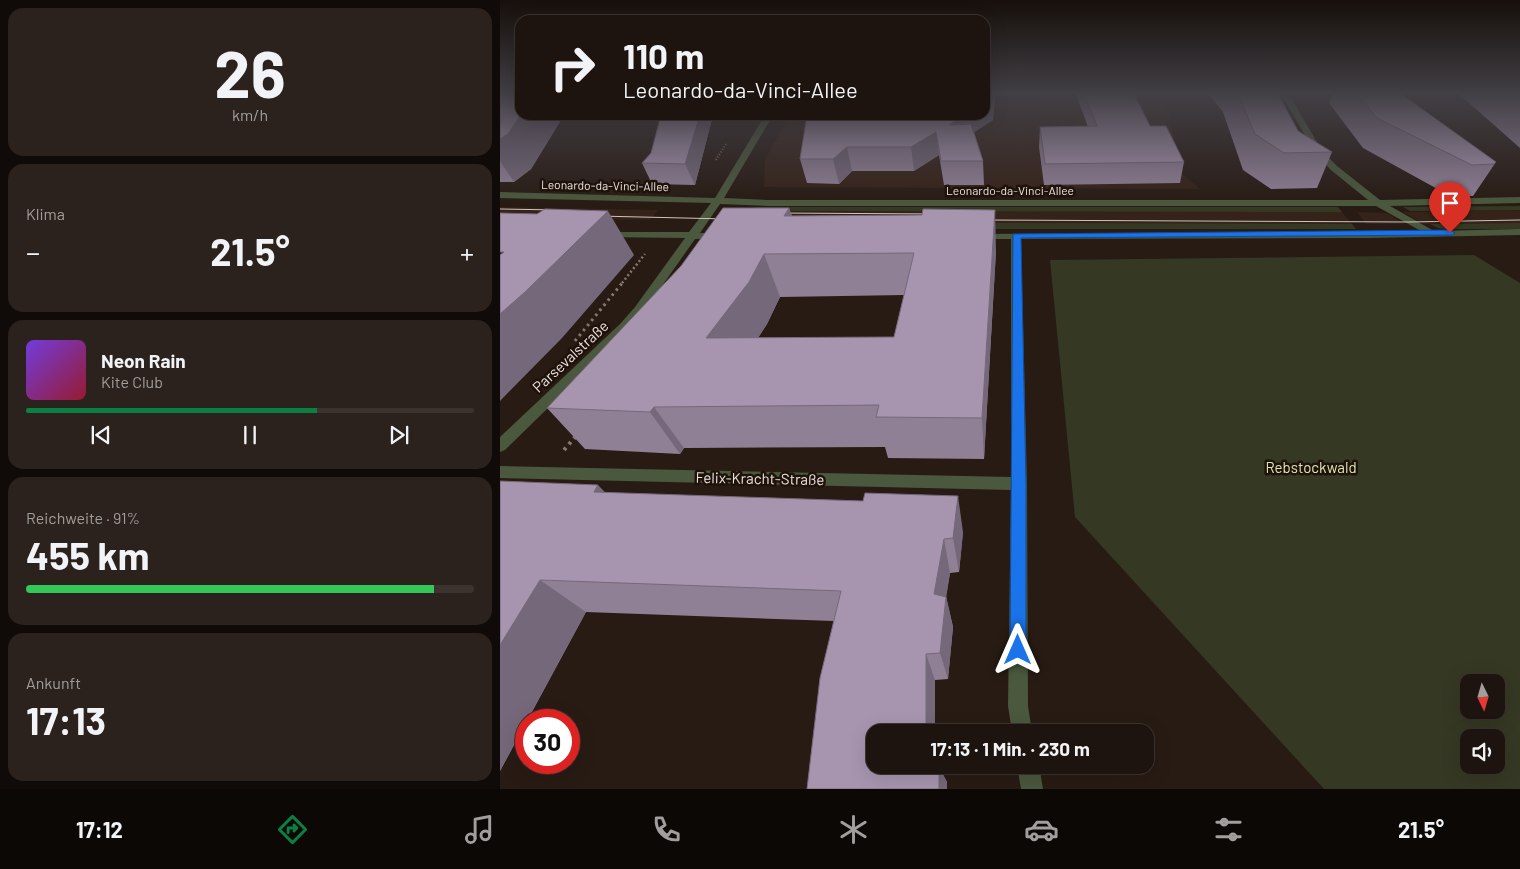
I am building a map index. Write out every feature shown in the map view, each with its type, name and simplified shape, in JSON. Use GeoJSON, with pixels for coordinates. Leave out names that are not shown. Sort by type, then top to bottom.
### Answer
{"type":"FeatureCollection","features":[{"type":"Feature","properties":{"kind":"street","name":"Parsevalstraße"},"geometry":{"type":"LineString","coordinates":[[500,446],[574,372],[624,327],[718,200],[760,131]]}},
{"type":"Feature","properties":{"kind":"street"},"geometry":{"type":"LineString","coordinates":[[1308,131],[1327,161],[1376,202],[1433,233]]}},
{"type":"Feature","properties":{"kind":"street","name":"Leonardo-da-Vinci-Allee"},"geometry":{"type":"LineString","coordinates":[[500,195],[718,200],[768,203],[1520,200]]}},
{"type":"Feature","properties":{"kind":"street"},"geometry":{"type":"LineString","coordinates":[[967,236],[1520,232]]}},
{"type":"Feature","properties":{"kind":"street"},"geometry":{"type":"LineString","coordinates":[[593,234],[730,236]]}},
{"type":"Feature","properties":{"kind":"street"},"geometry":{"type":"LineString","coordinates":[[1016,236],[1020,484],[1018,706],[1021,724]]}},
{"type":"Feature","properties":{"kind":"street","name":"Felix-Kracht-Straße"},"geometry":{"type":"LineString","coordinates":[[500,472],[1020,484]]}},
{"type":"Feature","properties":{"kind":"street"},"geometry":{"type":"LineString","coordinates":[[1030,774],[1032,789]]}},
{"type":"Feature","properties":{"kind":"path"},"geometry":{"type":"LineString","coordinates":[[715,161],[730,138]]}},
{"type":"Feature","properties":{"kind":"path"},"geometry":{"type":"LineString","coordinates":[[574,343],[646,253],[632,251],[645,235]]}},
{"type":"Feature","properties":{"kind":"path"},"geometry":{"type":"LineString","coordinates":[[545,473],[576,435]]}},
{"type":"Feature","properties":{"kind":"shaded area"},"geometry":{"type":"Polygon","coordinates":[[[781,131],[1172,131],[1180,172],[1200,189],[764,187],[765,160],[781,131]]]}},
{"type":"Feature","properties":{"kind":"shaded area"},"geometry":{"type":"Polygon","coordinates":[[[500,207],[658,210],[650,220],[500,218],[500,207]]]}},
{"type":"Feature","properties":{"kind":"shaded area"},"geometry":{"type":"Polygon","coordinates":[[[1520,210],[1520,223],[1423,224],[1403,212],[1520,210]]]}},
{"type":"Feature","properties":{"kind":"shaded area"},"geometry":{"type":"Polygon","coordinates":[[[753,211],[1342,212],[1352,224],[746,224],[753,211]]]}},
{"type":"Feature","properties":{"kind":"shaded area"},"geometry":{"type":"Polygon","coordinates":[[[1357,212],[1387,213],[1404,224],[1366,224],[1357,212]]]}},
{"type":"Feature","properties":{"kind":"green space"},"geometry":{"type":"Polygon","coordinates":[[[1520,206],[1520,210],[1410,211],[1403,207],[1520,206]]]}},
{"type":"Feature","properties":{"kind":"green space"},"geometry":{"type":"Polygon","coordinates":[[[756,207],[1338,207],[1342,212],[753,211],[756,207]]]}},
{"type":"Feature","properties":{"kind":"green space"},"geometry":{"type":"Polygon","coordinates":[[[987,223],[1352,224],[1356,229],[743,229],[987,223]]]}},
{"type":"Feature","properties":{"kind":"green space"},"geometry":{"type":"Polygon","coordinates":[[[1520,223],[1520,229],[1447,229],[1438,228],[1430,224],[1520,223]]]}},
{"type":"Feature","properties":{"kind":"green space","name":"Rebstockwald"},"geometry":{"type":"Polygon","coordinates":[[[1474,255],[1520,283],[1520,789],[1324,789],[1075,517],[1050,260],[1474,255]]]}},
{"type":"Feature","properties":{"kind":"building"},"geometry":{"type":"Polygon","coordinates":[[[500,131],[510,131],[508,134],[500,139],[500,131]]]}},
{"type":"Feature","properties":{"kind":"building"},"geometry":{"type":"Polygon","coordinates":[[[657,131],[695,131],[685,164],[642,163],[651,153],[657,131]]]}},
{"type":"Feature","properties":{"kind":"building"},"geometry":{"type":"Polygon","coordinates":[[[804,131],[973,131],[983,161],[941,161],[936,132],[911,147],[847,147],[833,159],[800,159],[804,131]]]}},
{"type":"Feature","properties":{"kind":"building"},"geometry":{"type":"Polygon","coordinates":[[[1041,131],[1168,131],[1184,162],[1045,164],[1041,131]]]}},
{"type":"Feature","properties":{"kind":"building"},"geometry":{"type":"Polygon","coordinates":[[[1254,131],[1298,131],[1332,152],[1284,153],[1255,134],[1254,131]]]}},
{"type":"Feature","properties":{"kind":"building"},"geometry":{"type":"Polygon","coordinates":[[[1403,131],[1452,131],[1496,162],[1494,164],[1472,165],[1403,131]]]}},
{"type":"Feature","properties":{"kind":"building"},"geometry":{"type":"Polygon","coordinates":[[[723,208],[789,208],[784,216],[922,215],[923,209],[995,210],[982,418],[876,417],[879,405],[654,407],[650,412],[547,408],[681,266],[723,208]],[[914,253],[764,254],[749,282],[706,338],[894,337],[914,253]]]}},
{"type":"Feature","properties":{"kind":"building"},"geometry":{"type":"Polygon","coordinates":[[[545,209],[608,211],[500,314],[500,255],[504,252],[500,252],[500,213],[537,214],[545,209]]]}},
{"type":"Feature","properties":{"kind":"building"},"geometry":{"type":"Polygon","coordinates":[[[500,481],[598,485],[594,492],[863,501],[865,493],[958,496],[953,538],[944,539],[934,594],[946,597],[940,653],[926,654],[926,724],[866,724],[866,774],[939,774],[939,789],[807,789],[820,678],[841,591],[540,580],[500,645],[500,481]]]}},
{"type":"Feature","properties":{"kind":"tram line"},"geometry":{"type":"LineString","coordinates":[[500,209],[558,210]]}},
{"type":"Feature","properties":{"kind":"tram line"},"geometry":{"type":"LineString","coordinates":[[778,213],[935,214]]}},
{"type":"Feature","properties":{"kind":"tram line"},"geometry":{"type":"LineString","coordinates":[[597,216],[727,219]]}},
{"type":"Feature","properties":{"kind":"tram line"},"geometry":{"type":"LineString","coordinates":[[982,220],[1410,222],[1520,220]]}},
{"type":"Feature","properties":{"kind":"route"},"geometry":{"type":"LineString","coordinates":[[1018,650],[1020,484],[1016,236],[1450,233]]}}]}
